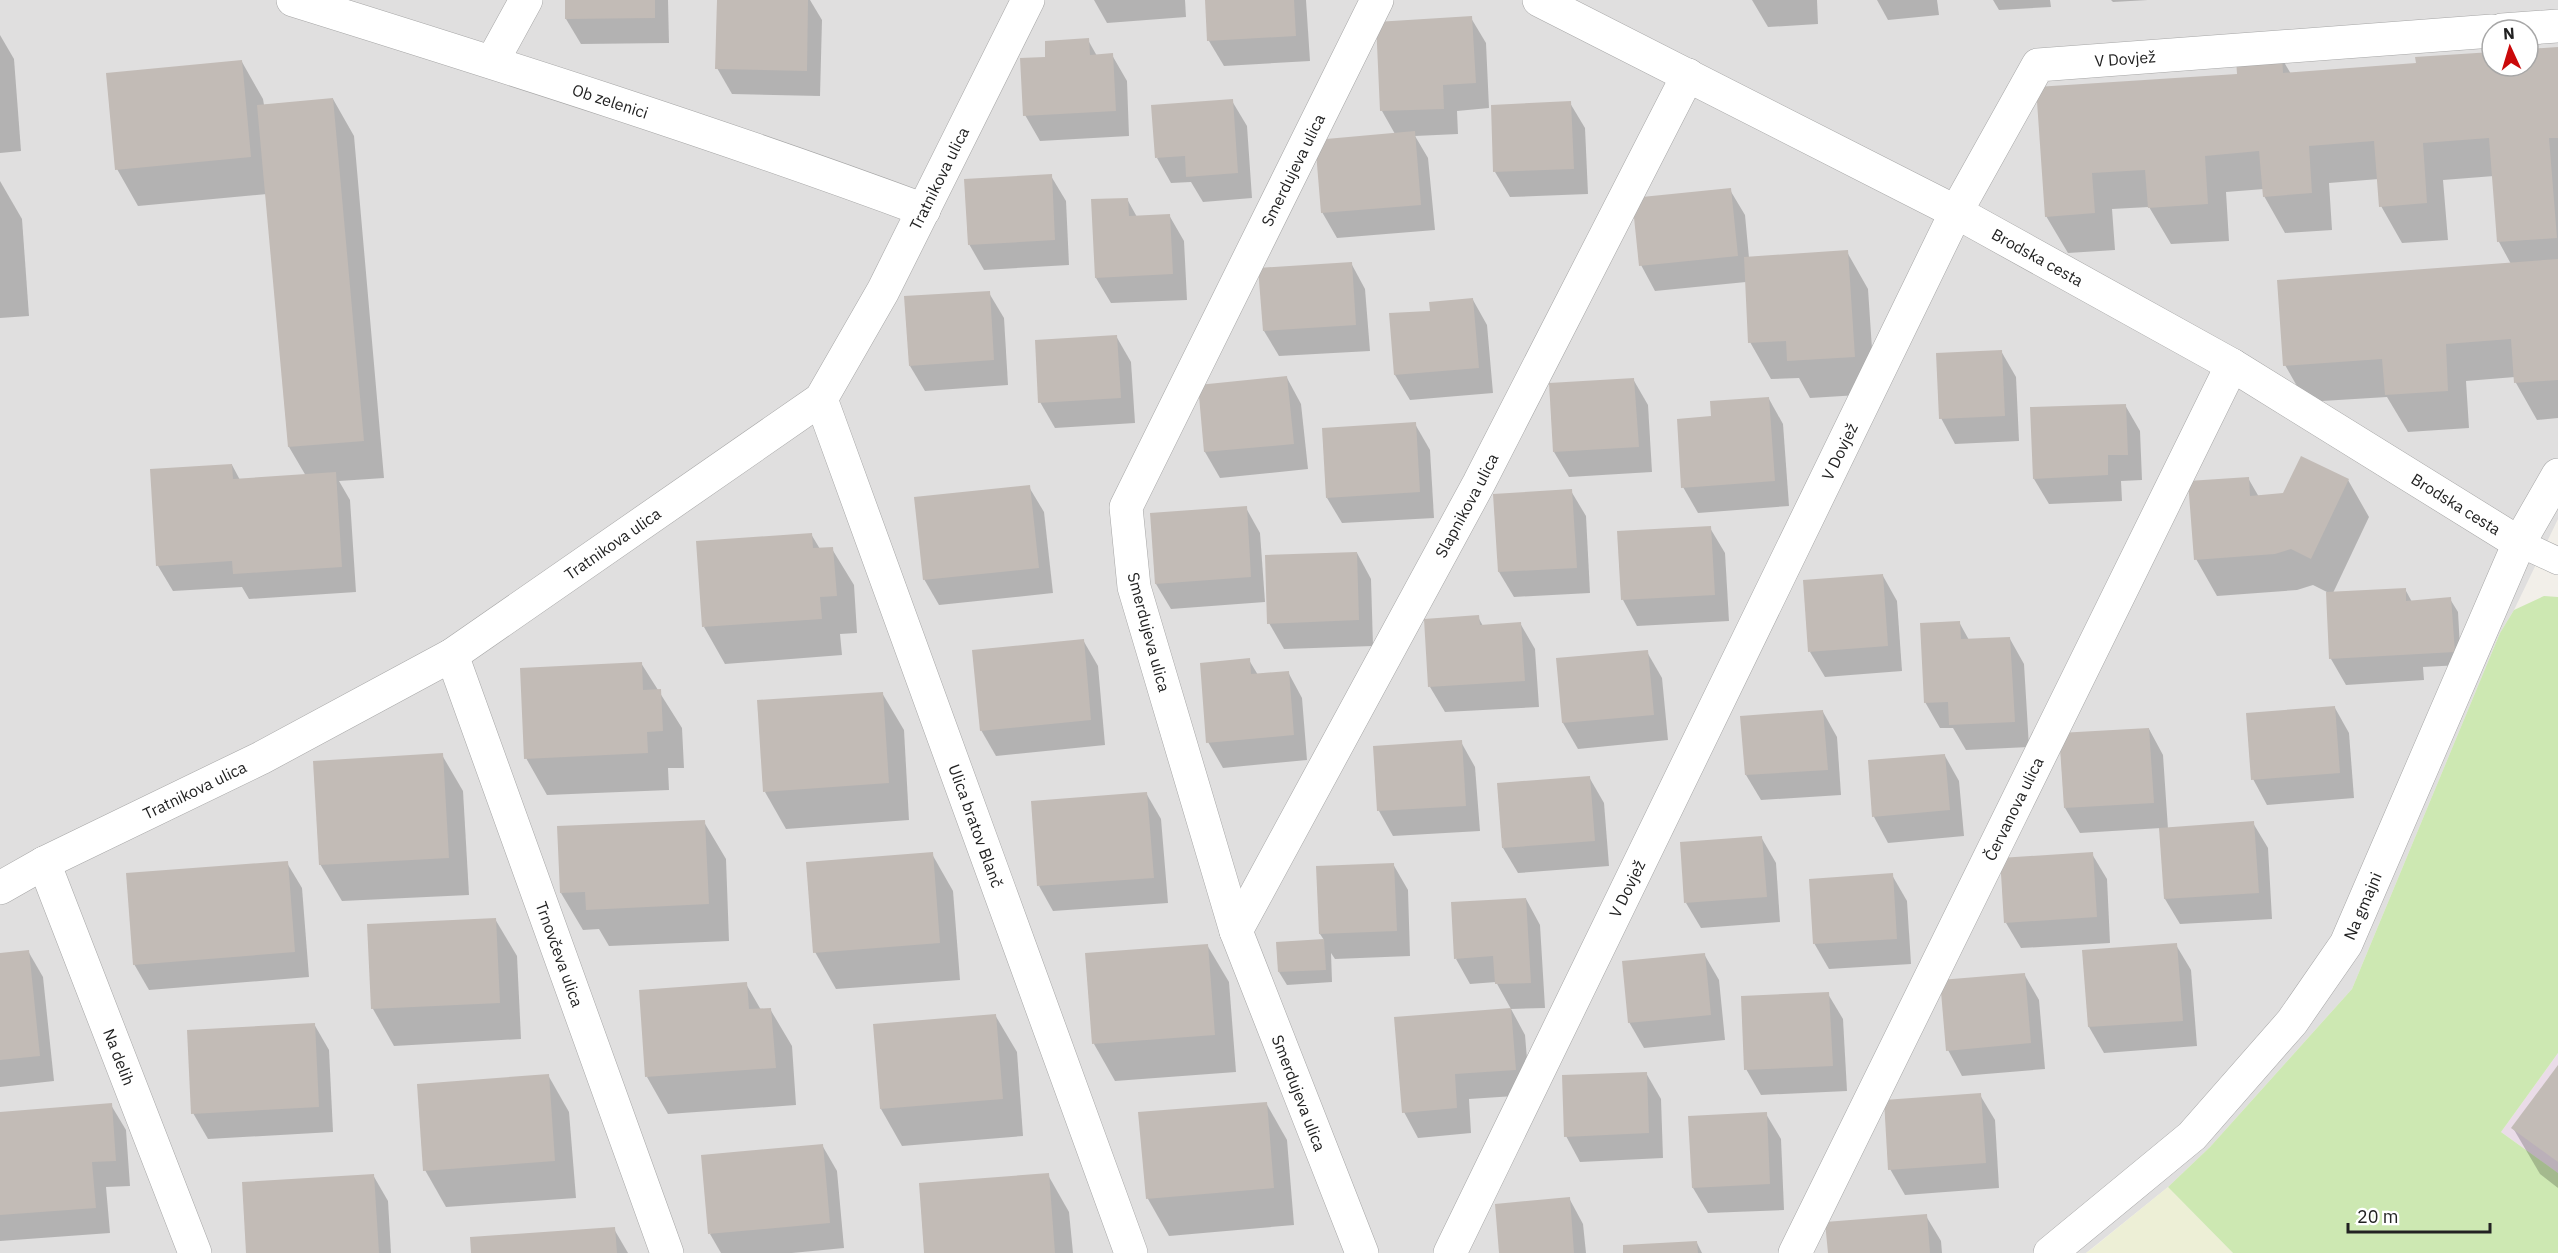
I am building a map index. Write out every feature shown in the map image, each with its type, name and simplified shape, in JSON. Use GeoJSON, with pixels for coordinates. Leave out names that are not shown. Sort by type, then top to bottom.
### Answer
{"type":"FeatureCollection","features":[{"type":"Feature","properties":{"kind":"street","name":"Ob zelenici"},"geometry":{"type":"LineString","coordinates":[[293,0],[492,62],[801,165],[924,210]]}},
{"type":"Feature","properties":{"kind":"street"},"geometry":{"type":"LineString","coordinates":[[492,62],[526,0]]}},
{"type":"Feature","properties":{"kind":"street","name":"Tratnikova ulica"},"geometry":{"type":"LineString","coordinates":[[0,888],[44,863],[261,758],[452,655],[820,399],[883,291],[1028,0]]}},
{"type":"Feature","properties":{"kind":"street","name":"Smerdujeva ulica"},"geometry":{"type":"LineString","coordinates":[[1362,1253],[1236,931],[1134,587],[1126,507],[1377,0]]}},
{"type":"Feature","properties":{"kind":"street","name":"Brodska cesta"},"geometry":{"type":"LineString","coordinates":[[1539,0],[1956,212],[2232,365],[2519,543]]}},
{"type":"Feature","properties":{"kind":"street"},"geometry":{"type":"LineString","coordinates":[[2540,27],[2558,26]]}},
{"type":"Feature","properties":{"kind":"street","name":"V Dovjež"},"geometry":{"type":"LineString","coordinates":[[1450,1253],[1956,212],[2038,65],[2480,32]]}},
{"type":"Feature","properties":{"kind":"street","name":"Slapnikova ulica"},"geometry":{"type":"LineString","coordinates":[[1236,931],[1479,483],[1688,75]]}},
{"type":"Feature","properties":{"kind":"street","name":"Červanova ulica"},"geometry":{"type":"LineString","coordinates":[[1795,1253],[2232,365]]}},
{"type":"Feature","properties":{"kind":"street","name":"Ulica bratov Blanč"},"geometry":{"type":"LineString","coordinates":[[820,399],[1131,1253]]}},
{"type":"Feature","properties":{"kind":"street","name":"Na gmajni"},"geometry":{"type":"LineString","coordinates":[[2050,1253],[2192,1136],[2292,1022],[2346,944],[2519,543],[2558,475]]}},
{"type":"Feature","properties":{"kind":"street","name":"Trnovčeva ulica"},"geometry":{"type":"LineString","coordinates":[[452,655],[667,1253]]}},
{"type":"Feature","properties":{"kind":"street","name":"Na delih"},"geometry":{"type":"LineString","coordinates":[[44,863],[195,1253]]}},
{"type":"Feature","properties":{"kind":"lane"},"geometry":{"type":"LineString","coordinates":[[2519,543],[2558,561]]}},
{"type":"Feature","properties":{"kind":"shaded area"},"geometry":{"type":"Polygon","coordinates":[[[0,0],[2558,0],[2558,519],[2514,610],[2500,633],[2352,989],[2210,1147],[2168,1187],[2086,1253],[0,1253],[0,0]]]}},
{"type":"Feature","properties":{"kind":"shaded area"},"geometry":{"type":"Polygon","coordinates":[[[2558,1053],[2558,1173],[2501,1132],[2558,1053]]]}},
{"type":"Feature","properties":{"kind":"green space"},"geometry":{"type":"Polygon","coordinates":[[[2544,596],[2558,597],[2558,1053],[2501,1132],[2558,1173],[2558,1253],[2233,1253],[2168,1187],[2210,1147],[2352,989],[2500,633],[2514,610],[2544,596]]]}},
{"type":"Feature","properties":{"kind":"green space"},"geometry":{"type":"Polygon","coordinates":[[[2168,1187],[2233,1253],[2086,1253],[2093,1248],[2168,1187]]]}},
{"type":"Feature","properties":{"kind":"building"},"geometry":{"type":"Polygon","coordinates":[[[565,0],[655,0],[655,18],[565,19],[565,0]]]}},
{"type":"Feature","properties":{"kind":"building"},"geometry":{"type":"Polygon","coordinates":[[[717,0],[808,0],[807,71],[715,69],[717,0]]]}},
{"type":"Feature","properties":{"kind":"building"},"geometry":{"type":"Polygon","coordinates":[[[1205,0],[1294,0],[1296,36],[1207,41],[1205,0]]]}},
{"type":"Feature","properties":{"kind":"building"},"geometry":{"type":"Polygon","coordinates":[[[1472,16],[1476,83],[1443,85],[1444,109],[1380,111],[1376,22],[1472,16]]]}},
{"type":"Feature","properties":{"kind":"building"},"geometry":{"type":"Polygon","coordinates":[[[1089,38],[1090,55],[1113,53],[1116,111],[1023,116],[1020,58],[1045,57],[1045,41],[1089,38]]]}},
{"type":"Feature","properties":{"kind":"building"},"geometry":{"type":"Polygon","coordinates":[[[2558,47],[2558,138],[2549,138],[2557,238],[2497,242],[2489,138],[2423,143],[2427,203],[2379,207],[2374,141],[2309,146],[2312,193],[2263,197],[2259,151],[2205,156],[2208,204],[2148,208],[2145,170],[2092,173],[2095,213],[2045,217],[2036,87],[2237,74],[2236,59],[2282,55],[2283,73],[2416,63],[2415,57],[2480,53],[2480,78],[2540,78],[2540,48],[2558,47]]]}},
{"type":"Feature","properties":{"kind":"building"},"geometry":{"type":"Polygon","coordinates":[[[242,60],[251,157],[115,170],[106,73],[242,60]]]}},
{"type":"Feature","properties":{"kind":"building"},"geometry":{"type":"Polygon","coordinates":[[[333,98],[364,441],[288,447],[257,105],[333,98]]]}},
{"type":"Feature","properties":{"kind":"building"},"geometry":{"type":"Polygon","coordinates":[[[1233,99],[1238,173],[1186,177],[1185,156],[1155,158],[1151,105],[1233,99]]]}},
{"type":"Feature","properties":{"kind":"building"},"geometry":{"type":"Polygon","coordinates":[[[1571,101],[1574,169],[1493,172],[1491,105],[1571,101]]]}},
{"type":"Feature","properties":{"kind":"building"},"geometry":{"type":"Polygon","coordinates":[[[1415,131],[1421,205],[1321,213],[1315,140],[1415,131]]]}},
{"type":"Feature","properties":{"kind":"building"},"geometry":{"type":"Polygon","coordinates":[[[1052,174],[1055,240],[968,245],[964,179],[1052,174]]]}},
{"type":"Feature","properties":{"kind":"building"},"geometry":{"type":"Polygon","coordinates":[[[1731,188],[1738,256],[1639,266],[1632,198],[1731,188]]]}},
{"type":"Feature","properties":{"kind":"building"},"geometry":{"type":"Polygon","coordinates":[[[1128,198],[1129,216],[1170,214],[1173,274],[1095,278],[1091,199],[1128,198]]]}},
{"type":"Feature","properties":{"kind":"building"},"geometry":{"type":"Polygon","coordinates":[[[1848,250],[1855,357],[1787,361],[1786,341],[1748,343],[1744,257],[1848,250]]]}},
{"type":"Feature","properties":{"kind":"building"},"geometry":{"type":"Polygon","coordinates":[[[2558,259],[2558,380],[2514,383],[2511,339],[2446,344],[2448,391],[2385,395],[2382,359],[2283,366],[2277,280],[2558,259]]]}},
{"type":"Feature","properties":{"kind":"building"},"geometry":{"type":"Polygon","coordinates":[[[1352,262],[1356,325],[1263,331],[1258,268],[1352,262]]]}},
{"type":"Feature","properties":{"kind":"building"},"geometry":{"type":"Polygon","coordinates":[[[990,291],[994,360],[909,366],[904,296],[990,291]]]}},
{"type":"Feature","properties":{"kind":"building"},"geometry":{"type":"Polygon","coordinates":[[[1473,298],[1479,368],[1394,375],[1389,313],[1430,311],[1429,302],[1473,298]]]}},
{"type":"Feature","properties":{"kind":"building"},"geometry":{"type":"Polygon","coordinates":[[[1117,335],[1121,398],[1038,403],[1035,340],[1117,335]]]}},
{"type":"Feature","properties":{"kind":"building"},"geometry":{"type":"Polygon","coordinates":[[[2002,350],[2005,416],[1939,419],[1936,353],[2002,350]]]}},
{"type":"Feature","properties":{"kind":"building"},"geometry":{"type":"Polygon","coordinates":[[[1287,376],[1294,444],[1204,452],[1198,385],[1287,376]]]}},
{"type":"Feature","properties":{"kind":"building"},"geometry":{"type":"Polygon","coordinates":[[[1634,378],[1639,447],[1553,452],[1549,383],[1634,378]]]}},
{"type":"Feature","properties":{"kind":"building"},"geometry":{"type":"Polygon","coordinates":[[[1769,397],[1775,481],[1681,488],[1677,419],[1711,416],[1710,401],[1769,397]]]}},
{"type":"Feature","properties":{"kind":"building"},"geometry":{"type":"Polygon","coordinates":[[[2126,404],[2128,455],[2108,455],[2108,475],[2033,479],[2030,407],[2126,404]]]}},
{"type":"Feature","properties":{"kind":"building"},"geometry":{"type":"Polygon","coordinates":[[[1416,422],[1420,492],[1326,498],[1322,428],[1416,422]]]}},
{"type":"Feature","properties":{"kind":"building"},"geometry":{"type":"Polygon","coordinates":[[[2301,456],[2349,479],[2311,559],[2291,549],[2275,554],[2194,560],[2188,481],[2249,477],[2250,496],[2283,493],[2301,456]]]}},
{"type":"Feature","properties":{"kind":"building"},"geometry":{"type":"Polygon","coordinates":[[[232,464],[233,479],[336,472],[342,567],[233,574],[232,561],[156,566],[150,469],[232,464]]]}},
{"type":"Feature","properties":{"kind":"building"},"geometry":{"type":"Polygon","coordinates":[[[1030,485],[1039,568],[923,580],[914,497],[1030,485]]]}},
{"type":"Feature","properties":{"kind":"building"},"geometry":{"type":"Polygon","coordinates":[[[1572,489],[1577,568],[1498,572],[1493,494],[1572,489]]]}},
{"type":"Feature","properties":{"kind":"building"},"geometry":{"type":"Polygon","coordinates":[[[1247,506],[1251,577],[1155,584],[1150,513],[1247,506]]]}},
{"type":"Feature","properties":{"kind":"building"},"geometry":{"type":"Polygon","coordinates":[[[1711,526],[1715,595],[1621,600],[1617,531],[1711,526]]]}},
{"type":"Feature","properties":{"kind":"building"},"geometry":{"type":"Polygon","coordinates":[[[812,533],[813,548],[833,547],[837,596],[820,597],[822,619],[702,627],[696,541],[812,533]]]}},
{"type":"Feature","properties":{"kind":"building"},"geometry":{"type":"Polygon","coordinates":[[[1357,552],[1359,620],[1267,624],[1265,555],[1357,552]]]}},
{"type":"Feature","properties":{"kind":"building"},"geometry":{"type":"Polygon","coordinates":[[[1883,574],[1888,646],[1808,652],[1803,580],[1883,574]]]}},
{"type":"Feature","properties":{"kind":"building"},"geometry":{"type":"Polygon","coordinates":[[[2406,588],[2406,601],[2451,597],[2455,652],[2329,659],[2326,592],[2406,588]]]}},
{"type":"Feature","properties":{"kind":"building"},"geometry":{"type":"Polygon","coordinates":[[[1479,615],[1480,625],[1521,622],[1525,681],[1428,687],[1424,619],[1479,615]]]}},
{"type":"Feature","properties":{"kind":"building"},"geometry":{"type":"Polygon","coordinates":[[[1960,621],[1961,639],[2010,637],[2015,722],[1949,725],[1948,702],[1924,703],[1920,623],[1960,621]]]}},
{"type":"Feature","properties":{"kind":"building"},"geometry":{"type":"Polygon","coordinates":[[[1084,639],[1091,720],[980,731],[972,650],[1084,639]]]}},
{"type":"Feature","properties":{"kind":"building"},"geometry":{"type":"Polygon","coordinates":[[[1648,650],[1654,715],[1562,723],[1556,658],[1648,650]]]}},
{"type":"Feature","properties":{"kind":"building"},"geometry":{"type":"Polygon","coordinates":[[[1250,658],[1251,674],[1289,671],[1294,735],[1206,743],[1200,663],[1250,658]]]}},
{"type":"Feature","properties":{"kind":"building"},"geometry":{"type":"Polygon","coordinates":[[[642,662],[643,690],[661,689],[663,731],[647,732],[648,753],[524,759],[520,668],[642,662]]]}},
{"type":"Feature","properties":{"kind":"building"},"geometry":{"type":"Polygon","coordinates":[[[883,692],[889,783],[763,792],[757,700],[883,692]]]}},
{"type":"Feature","properties":{"kind":"building"},"geometry":{"type":"Polygon","coordinates":[[[2335,706],[2340,773],[2251,780],[2246,713],[2335,706]]]}},
{"type":"Feature","properties":{"kind":"building"},"geometry":{"type":"Polygon","coordinates":[[[1823,710],[1828,770],[1745,775],[1740,716],[1823,710]]]}},
{"type":"Feature","properties":{"kind":"building"},"geometry":{"type":"Polygon","coordinates":[[[2149,728],[2154,803],[2064,808],[2059,733],[2149,728]]]}},
{"type":"Feature","properties":{"kind":"building"},"geometry":{"type":"Polygon","coordinates":[[[1462,740],[1466,806],[1377,811],[1373,746],[1462,740]]]}},
{"type":"Feature","properties":{"kind":"building"},"geometry":{"type":"Polygon","coordinates":[[[443,753],[449,858],[319,865],[313,761],[443,753]]]}},
{"type":"Feature","properties":{"kind":"building"},"geometry":{"type":"Polygon","coordinates":[[[1945,754],[1950,810],[1872,817],[1868,760],[1945,754]]]}},
{"type":"Feature","properties":{"kind":"building"},"geometry":{"type":"Polygon","coordinates":[[[1590,776],[1595,841],[1502,848],[1497,783],[1590,776]]]}},
{"type":"Feature","properties":{"kind":"building"},"geometry":{"type":"Polygon","coordinates":[[[1147,792],[1154,878],[1037,886],[1031,801],[1147,792]]]}},
{"type":"Feature","properties":{"kind":"building"},"geometry":{"type":"Polygon","coordinates":[[[705,820],[709,904],[586,910],[585,892],[560,893],[557,826],[705,820]]]}},
{"type":"Feature","properties":{"kind":"building"},"geometry":{"type":"Polygon","coordinates":[[[2254,821],[2259,893],[2164,899],[2159,828],[2254,821]]]}},
{"type":"Feature","properties":{"kind":"building"},"geometry":{"type":"Polygon","coordinates":[[[1762,836],[1767,897],[1684,903],[1680,842],[1762,836]]]}},
{"type":"Feature","properties":{"kind":"building"},"geometry":{"type":"Polygon","coordinates":[[[933,852],[940,943],[813,953],[806,862],[933,852]]]}},
{"type":"Feature","properties":{"kind":"building"},"geometry":{"type":"Polygon","coordinates":[[[2093,852],[2097,917],[2004,923],[2000,858],[2093,852]]]}},
{"type":"Feature","properties":{"kind":"building"},"geometry":{"type":"Polygon","coordinates":[[[288,861],[295,952],[133,965],[126,873],[288,861]]]}},
{"type":"Feature","properties":{"kind":"building"},"geometry":{"type":"Polygon","coordinates":[[[1394,863],[1397,931],[1319,934],[1316,866],[1394,863]]]}},
{"type":"Feature","properties":{"kind":"building"},"geometry":{"type":"Polygon","coordinates":[[[1893,873],[1897,939],[1813,944],[1809,879],[1893,873]]]}},
{"type":"Feature","properties":{"kind":"building"},"geometry":{"type":"Polygon","coordinates":[[[1526,898],[1531,983],[1495,984],[1493,956],[1454,959],[1451,902],[1526,898]]]}},
{"type":"Feature","properties":{"kind":"building"},"geometry":{"type":"Polygon","coordinates":[[[496,918],[500,1003],[371,1009],[367,924],[496,918]]]}},
{"type":"Feature","properties":{"kind":"building"},"geometry":{"type":"Polygon","coordinates":[[[1324,939],[1326,970],[1278,972],[1276,942],[1324,939]]]}},
{"type":"Feature","properties":{"kind":"building"},"geometry":{"type":"Polygon","coordinates":[[[2177,943],[2183,1021],[2088,1027],[2082,950],[2177,943]]]}},
{"type":"Feature","properties":{"kind":"building"},"geometry":{"type":"Polygon","coordinates":[[[1208,944],[1215,1035],[1092,1044],[1085,953],[1208,944]]]}},
{"type":"Feature","properties":{"kind":"building"},"geometry":{"type":"Polygon","coordinates":[[[29,950],[40,1056],[0,1060],[0,953],[29,950]]]}},
{"type":"Feature","properties":{"kind":"building"},"geometry":{"type":"Polygon","coordinates":[[[1705,953],[1711,1015],[1628,1023],[1622,961],[1705,953]]]}},
{"type":"Feature","properties":{"kind":"building"},"geometry":{"type":"Polygon","coordinates":[[[2025,973],[2031,1043],[1946,1051],[1940,980],[2025,973]]]}},
{"type":"Feature","properties":{"kind":"building"},"geometry":{"type":"Polygon","coordinates":[[[747,982],[749,1009],[771,1008],[776,1068],[645,1077],[639,990],[747,982]]]}},
{"type":"Feature","properties":{"kind":"building"},"geometry":{"type":"Polygon","coordinates":[[[1829,992],[1833,1066],[1744,1070],[1741,996],[1829,992]]]}},
{"type":"Feature","properties":{"kind":"building"},"geometry":{"type":"Polygon","coordinates":[[[1511,1008],[1516,1070],[1455,1074],[1457,1108],[1402,1113],[1394,1017],[1511,1008]]]}},
{"type":"Feature","properties":{"kind":"building"},"geometry":{"type":"Polygon","coordinates":[[[996,1014],[1003,1099],[880,1109],[873,1024],[996,1014]]]}},
{"type":"Feature","properties":{"kind":"building"},"geometry":{"type":"Polygon","coordinates":[[[315,1023],[319,1107],[191,1114],[187,1030],[315,1023]]]}},
{"type":"Feature","properties":{"kind":"building"},"geometry":{"type":"Polygon","coordinates":[[[2558,1065],[2558,1162],[2511,1128],[2558,1065]]]}},
{"type":"Feature","properties":{"kind":"building"},"geometry":{"type":"Polygon","coordinates":[[[1647,1072],[1649,1133],[1564,1137],[1562,1075],[1647,1072]]]}},
{"type":"Feature","properties":{"kind":"building"},"geometry":{"type":"Polygon","coordinates":[[[549,1074],[555,1161],[423,1171],[417,1084],[549,1074]]]}},
{"type":"Feature","properties":{"kind":"building"},"geometry":{"type":"Polygon","coordinates":[[[1981,1093],[1986,1163],[1888,1170],[1884,1100],[1981,1093]]]}},
{"type":"Feature","properties":{"kind":"building"},"geometry":{"type":"Polygon","coordinates":[[[1267,1102],[1274,1188],[1146,1199],[1138,1112],[1267,1102]]]}},
{"type":"Feature","properties":{"kind":"building"},"geometry":{"type":"Polygon","coordinates":[[[112,1103],[116,1161],[92,1162],[96,1208],[0,1215],[0,1112],[112,1103]]]}},
{"type":"Feature","properties":{"kind":"building"},"geometry":{"type":"Polygon","coordinates":[[[1767,1112],[1770,1184],[1692,1188],[1688,1116],[1767,1112]]]}},
{"type":"Feature","properties":{"kind":"building"},"geometry":{"type":"Polygon","coordinates":[[[823,1144],[830,1223],[708,1234],[701,1155],[823,1144]]]}},
{"type":"Feature","properties":{"kind":"building"},"geometry":{"type":"Polygon","coordinates":[[[1049,1173],[1055,1253],[924,1253],[919,1183],[1049,1173]]]}},
{"type":"Feature","properties":{"kind":"building"},"geometry":{"type":"Polygon","coordinates":[[[374,1174],[379,1253],[246,1253],[242,1182],[374,1174]]]}},
{"type":"Feature","properties":{"kind":"building"},"geometry":{"type":"Polygon","coordinates":[[[1570,1197],[1574,1253],[1499,1253],[1495,1204],[1570,1197]]]}},
{"type":"Feature","properties":{"kind":"building"},"geometry":{"type":"Polygon","coordinates":[[[1927,1214],[1930,1253],[1828,1253],[1825,1222],[1927,1214]]]}},
{"type":"Feature","properties":{"kind":"building"},"geometry":{"type":"Polygon","coordinates":[[[615,1227],[617,1253],[471,1253],[470,1237],[615,1227]]]}},
{"type":"Feature","properties":{"kind":"building"},"geometry":{"type":"Polygon","coordinates":[[[1697,1241],[1698,1253],[1623,1253],[1623,1245],[1697,1241]]]}}]}
